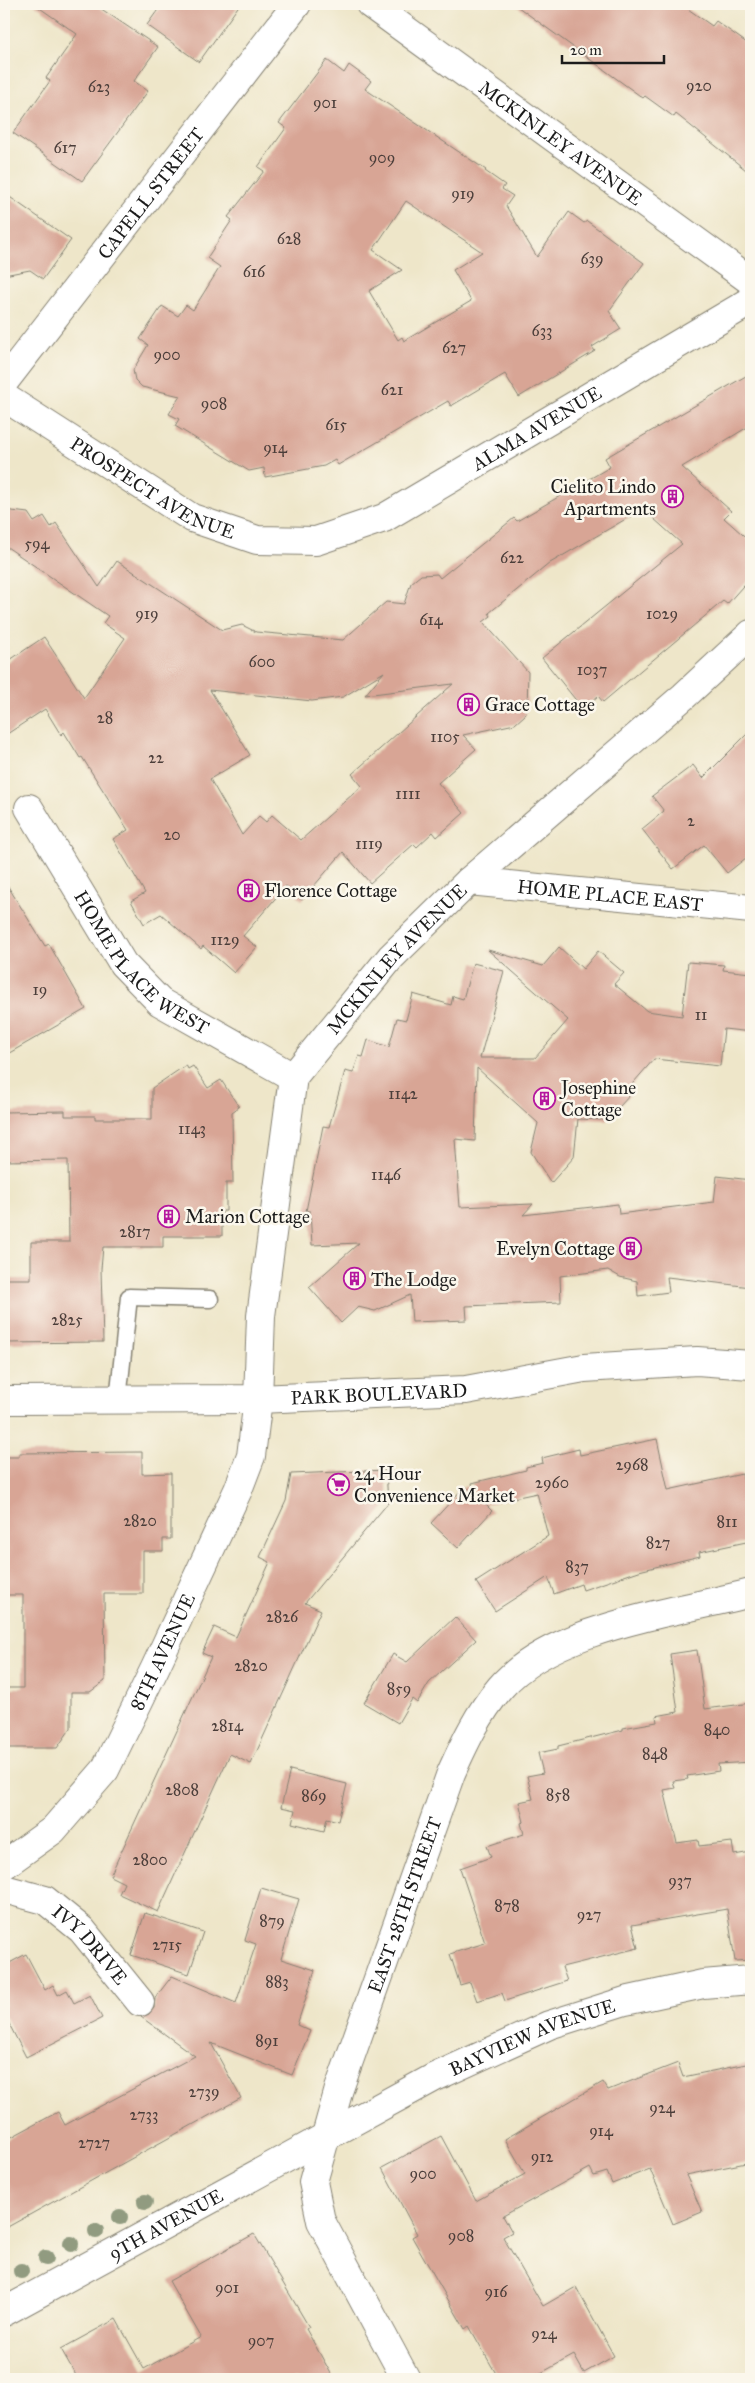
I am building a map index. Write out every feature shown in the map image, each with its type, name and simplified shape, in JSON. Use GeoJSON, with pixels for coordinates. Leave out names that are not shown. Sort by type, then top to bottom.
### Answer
{"type":"FeatureCollection","features":[{"type":"Feature","properties":{"kind":"street","name":"CAPELL STREET"},"geometry":{"type":"LineString","coordinates":[[4,382],[297,4]]}},
{"type":"Feature","properties":{"kind":"street","name":"MCKINLEY AVENUE"},"geometry":{"type":"LineString","coordinates":[[370,4],[751,281]]}},
{"type":"Feature","properties":{"kind":"street","name":"ALMA AVENUE"},"geometry":{"type":"LineString","coordinates":[[316,542],[384,518],[751,301]]}},
{"type":"Feature","properties":{"kind":"street","name":"PROSPECT AVENUE"},"geometry":{"type":"LineString","coordinates":[[4,396],[192,518],[257,540],[316,542]]}},
{"type":"Feature","properties":{"kind":"street","name":"MCKINLEY AVENUE"},"geometry":{"type":"LineString","coordinates":[[293,1077],[391,957],[469,882],[684,696],[751,634]]}},
{"type":"Feature","properties":{"kind":"street","name":"HOME PLACE WEST"},"geometry":{"type":"LineString","coordinates":[[29,808],[122,964],[160,1002],[293,1077]]}},
{"type":"Feature","properties":{"kind":"street","name":"HOME PLACE EAST"},"geometry":{"type":"LineString","coordinates":[[469,882],[751,909]]}},
{"type":"Feature","properties":{"kind":"street"},"geometry":{"type":"LineString","coordinates":[[258,1399],[261,1316],[293,1077]]}},
{"type":"Feature","properties":{"kind":"street","name":"PARK BOULEVARD"},"geometry":{"type":"LineString","coordinates":[[4,1400],[258,1399],[466,1390],[584,1368],[697,1361],[751,1365]]}},
{"type":"Feature","properties":{"kind":"street","name":"8TH AVENUE"},"geometry":{"type":"LineString","coordinates":[[4,1865],[53,1830],[105,1770],[238,1490],[251,1456],[258,1399]]}},
{"type":"Feature","properties":{"kind":"street","name":"EAST 28TH STREET"},"geometry":{"type":"LineString","coordinates":[[406,2379],[320,2222],[313,2182],[342,2080],[451,1773],[472,1727],[501,1687],[540,1654],[591,1631],[751,1593]]}},
{"type":"Feature","properties":{"kind":"street","name":"IVY DRIVE"},"geometry":{"type":"LineString","coordinates":[[4,1889],[45,1900],[82,1930],[140,2002]]}},
{"type":"Feature","properties":{"kind":"street","name":"BAYVIEW AVENUE"},"geometry":{"type":"LineString","coordinates":[[326,2134],[435,2077],[549,2026],[625,2001],[703,1984],[751,1980]]}},
{"type":"Feature","properties":{"kind":"street","name":"9TH AVENUE"},"geometry":{"type":"LineString","coordinates":[[4,2312],[326,2134]]}},
{"type":"Feature","properties":{"kind":"lane"},"geometry":{"type":"LineString","coordinates":[[118,1400],[129,1298],[210,1299]]}},
{"type":"Feature","properties":{"kind":"building"},"geometry":{"type":"Polygon","coordinates":[[[34,4],[94,4],[158,47],[134,81],[148,91],[82,181],[13,133],[50,81],[46,78],[77,34],[34,4]]]}},
{"type":"Feature","properties":{"kind":"building"},"geometry":{"type":"Polygon","coordinates":[[[162,4],[240,4],[199,62],[147,25],[162,4]]]}},
{"type":"Feature","properties":{"kind":"building"},"geometry":{"type":"Polygon","coordinates":[[[514,4],[681,4],[712,26],[716,21],[751,46],[751,174],[676,114],[674,117],[645,96],[643,98],[514,4]]]}},
{"type":"Feature","properties":{"kind":"building"},"geometry":{"type":"Polygon","coordinates":[[[327,60],[344,73],[349,65],[371,81],[365,89],[486,170],[505,185],[502,189],[513,196],[506,206],[537,257],[569,212],[584,223],[587,221],[644,263],[609,311],[621,329],[592,347],[595,351],[519,397],[505,374],[451,406],[448,401],[338,465],[335,460],[324,466],[265,477],[264,468],[249,471],[175,426],[179,419],[169,414],[180,396],[142,387],[135,380],[133,370],[148,345],[140,339],[162,306],[178,316],[186,305],[193,310],[220,267],[207,258],[232,220],[228,217],[264,171],[258,167],[286,128],[279,123],[327,60]],[[406,201],[373,250],[402,270],[369,291],[398,340],[402,337],[404,341],[471,301],[453,270],[482,252],[406,201]]]}},
{"type":"Feature","properties":{"kind":"building"},"geometry":{"type":"Polygon","coordinates":[[[4,193],[71,240],[43,279],[30,270],[4,275],[4,193]]]}},
{"type":"Feature","properties":{"kind":"building"},"geometry":{"type":"Polygon","coordinates":[[[751,373],[751,425],[682,467],[731,511],[724,518],[751,542],[751,577],[727,604],[723,601],[603,702],[598,696],[583,709],[542,658],[682,544],[643,509],[550,563],[489,613],[491,616],[483,622],[528,672],[527,709],[525,715],[515,724],[463,735],[476,749],[438,783],[464,813],[437,837],[433,832],[417,847],[414,844],[370,883],[343,852],[302,900],[286,886],[243,936],[257,947],[234,973],[203,946],[201,949],[161,914],[144,924],[131,901],[145,893],[113,839],[128,830],[82,757],[80,758],[64,732],[61,735],[45,709],[4,736],[4,664],[44,637],[84,698],[125,638],[103,623],[108,616],[4,545],[4,510],[28,513],[34,522],[44,516],[51,527],[56,523],[99,587],[117,561],[222,630],[242,625],[256,632],[343,640],[386,602],[404,604],[411,583],[421,575],[437,574],[440,578],[514,518],[517,521],[610,467],[605,458],[751,373]],[[384,672],[343,697],[312,701],[210,690],[250,755],[210,779],[242,835],[259,816],[266,822],[272,815],[301,840],[362,786],[352,774],[453,684],[365,695],[384,672]]]}},
{"type":"Feature","properties":{"kind":"building"},"geometry":{"type":"Polygon","coordinates":[[[751,730],[751,854],[727,873],[704,845],[673,869],[642,829],[664,811],[652,796],[693,765],[703,778],[751,730]]]}},
{"type":"Feature","properties":{"kind":"building"},"geometry":{"type":"Polygon","coordinates":[[[4,880],[45,946],[49,944],[86,1009],[4,1056],[4,880]]]}},
{"type":"Feature","properties":{"kind":"building"},"geometry":{"type":"Polygon","coordinates":[[[559,947],[583,969],[598,951],[624,973],[614,984],[647,1011],[682,1016],[688,962],[724,965],[723,970],[751,973],[751,1032],[724,1029],[720,1066],[654,1059],[627,1090],[631,1094],[607,1120],[578,1119],[574,1157],[551,1183],[531,1152],[538,1123],[477,1068],[475,1141],[455,1139],[460,1207],[533,1204],[523,1215],[618,1204],[619,1214],[714,1202],[717,1176],[751,1180],[751,1287],[667,1277],[669,1292],[638,1296],[637,1281],[620,1277],[608,1270],[560,1276],[561,1302],[466,1306],[467,1320],[412,1322],[410,1295],[375,1311],[358,1307],[341,1323],[309,1287],[359,1243],[312,1245],[310,1211],[306,1211],[323,1126],[329,1127],[345,1071],[353,1073],[359,1056],[363,1057],[368,1040],[389,1047],[397,1018],[406,1020],[413,994],[451,1005],[453,996],[463,999],[473,963],[504,971],[480,1058],[535,1058],[568,1020],[488,950],[543,966],[559,947]]]}},
{"type":"Feature","properties":{"kind":"building"},"geometry":{"type":"Polygon","coordinates":[[[186,1065],[188,1069],[193,1066],[208,1088],[221,1080],[239,1107],[232,1112],[233,1183],[226,1183],[226,1211],[222,1211],[222,1236],[163,1236],[163,1247],[103,1247],[101,1269],[103,1342],[4,1343],[4,1279],[31,1279],[31,1242],[69,1242],[68,1160],[4,1161],[4,1112],[65,1111],[65,1116],[95,1116],[95,1119],[152,1119],[152,1088],[186,1065]]]}},
{"type":"Feature","properties":{"kind":"building"},"geometry":{"type":"Polygon","coordinates":[[[657,1439],[668,1490],[742,1474],[748,1501],[751,1501],[751,1541],[699,1552],[700,1556],[639,1571],[583,1590],[581,1584],[554,1594],[548,1577],[495,1611],[476,1582],[548,1536],[537,1493],[485,1504],[492,1511],[458,1548],[431,1523],[465,1486],[475,1495],[472,1483],[526,1470],[526,1467],[543,1463],[542,1458],[579,1449],[580,1455],[657,1439]]]}},
{"type":"Feature","properties":{"kind":"building"},"geometry":{"type":"Polygon","coordinates":[[[142,1452],[142,1474],[171,1473],[171,1539],[163,1539],[163,1551],[143,1551],[143,1594],[104,1594],[105,1681],[90,1692],[71,1692],[71,1728],[57,1748],[4,1748],[4,1688],[23,1688],[23,1595],[4,1595],[4,1457],[19,1457],[19,1453],[142,1452]]]}},
{"type":"Feature","properties":{"kind":"building"},"geometry":{"type":"Polygon","coordinates":[[[386,1470],[388,1503],[305,1603],[321,1610],[251,1764],[230,1754],[158,1912],[119,1894],[124,1883],[110,1876],[211,1657],[202,1653],[214,1627],[236,1637],[270,1562],[260,1557],[286,1501],[291,1474],[386,1470]]]}},
{"type":"Feature","properties":{"kind":"building"},"geometry":{"type":"Polygon","coordinates":[[[455,1617],[476,1640],[429,1683],[417,1703],[412,1699],[398,1723],[364,1703],[393,1654],[407,1662],[455,1617]]]}},
{"type":"Feature","properties":{"kind":"building"},"geometry":{"type":"Polygon","coordinates":[[[697,1650],[705,1709],[751,1703],[751,1762],[718,1764],[719,1771],[687,1776],[688,1779],[673,1781],[675,1788],[664,1790],[677,1843],[698,1840],[699,1846],[732,1842],[734,1855],[751,1852],[751,1960],[735,1961],[727,1909],[632,1925],[638,1948],[562,1967],[567,1981],[505,2001],[502,1993],[477,2001],[470,1982],[460,1985],[450,1954],[485,1943],[460,1868],[491,1857],[487,1846],[524,1834],[521,1823],[524,1822],[519,1802],[533,1799],[527,1776],[543,1773],[538,1753],[558,1749],[558,1746],[623,1730],[623,1728],[657,1722],[656,1716],[678,1712],[670,1654],[697,1650]]]}},
{"type":"Feature","properties":{"kind":"building"},"geometry":{"type":"Polygon","coordinates":[[[290,1770],[347,1784],[338,1821],[327,1818],[324,1831],[292,1823],[295,1810],[281,1807],[290,1770]]]}},
{"type":"Feature","properties":{"kind":"building"},"geometry":{"type":"Polygon","coordinates":[[[261,1888],[299,1899],[281,1959],[315,1970],[297,2025],[310,2031],[292,2075],[211,2043],[241,2098],[4,2229],[4,2141],[58,2112],[65,2125],[195,2056],[141,2017],[149,2014],[154,2008],[155,1998],[172,1976],[236,2003],[256,1944],[245,1940],[261,1888]]]}},
{"type":"Feature","properties":{"kind":"building"},"geometry":{"type":"Polygon","coordinates":[[[145,1913],[203,1932],[189,1974],[131,1955],[145,1913]]]}},
{"type":"Feature","properties":{"kind":"building"},"geometry":{"type":"Polygon","coordinates":[[[26,1954],[45,1990],[53,1985],[58,1995],[67,1990],[74,2003],[90,1995],[102,2018],[26,2057],[4,2014],[4,1966],[26,1954]]]}},
{"type":"Feature","properties":{"kind":"building"},"geometry":{"type":"Polygon","coordinates":[[[678,2063],[683,2077],[751,2063],[751,2162],[686,2175],[702,2212],[673,2224],[650,2169],[612,2184],[607,2172],[594,2176],[590,2168],[503,2216],[512,2232],[503,2237],[543,2306],[576,2287],[614,2356],[584,2373],[574,2355],[530,2379],[499,2379],[469,2326],[465,2329],[412,2237],[417,2234],[382,2168],[441,2136],[476,2201],[525,2174],[505,2139],[603,2082],[608,2090],[678,2063]]]}},
{"type":"Feature","properties":{"kind":"building"},"geometry":{"type":"Polygon","coordinates":[[[254,2234],[309,2327],[306,2329],[334,2379],[78,2379],[61,2349],[116,2319],[144,2369],[201,2337],[169,2281],[254,2234]]]}},
{"type":"Feature","properties":{"kind":"place","name":"Cielito Lindo Apartments"},"geometry":{"type":"Point","coordinates":[672,497]}},
{"type":"Feature","properties":{"kind":"place","name":"Grace Cottage"},"geometry":{"type":"Point","coordinates":[469,704]}},
{"type":"Feature","properties":{"kind":"place","name":"Florence Cottage"},"geometry":{"type":"Point","coordinates":[248,890]}},
{"type":"Feature","properties":{"kind":"place","name":"Josephine Cottage"},"geometry":{"type":"Point","coordinates":[545,1098]}},
{"type":"Feature","properties":{"kind":"place","name":"Marion Cottage"},"geometry":{"type":"Point","coordinates":[169,1216]}},
{"type":"Feature","properties":{"kind":"place","name":"Evelyn Cottage"},"geometry":{"type":"Point","coordinates":[631,1248]}},
{"type":"Feature","properties":{"kind":"place","name":"The Lodge"},"geometry":{"type":"Point","coordinates":[355,1279]}},
{"type":"Feature","properties":{"kind":"place","name":"24 Hour Convenience Market"},"geometry":{"type":"Point","coordinates":[338,1484]}}]}
